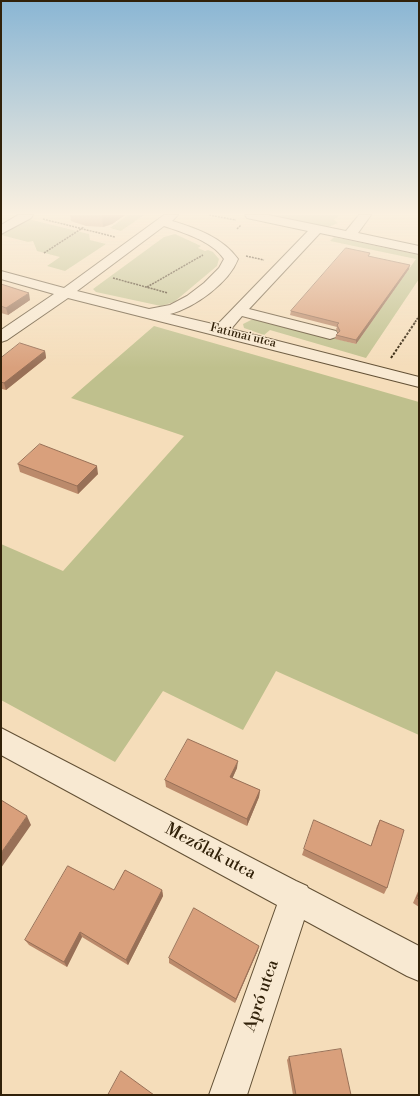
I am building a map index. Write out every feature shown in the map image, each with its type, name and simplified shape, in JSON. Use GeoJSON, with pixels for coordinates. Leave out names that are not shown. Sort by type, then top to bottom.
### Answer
{"type":"FeatureCollection","features":[{"type":"Feature","properties":{"kind":"street"},"geometry":{"type":"LineString","coordinates":[[1,337],[66,294],[102,266]]}},
{"type":"Feature","properties":{"kind":"street"},"geometry":{"type":"LineString","coordinates":[[141,311],[170,310],[194,299],[228,266]]}},
{"type":"Feature","properties":{"kind":"street"},"geometry":{"type":"LineString","coordinates":[[220,331],[282,266]]}},
{"type":"Feature","properties":{"kind":"street","name":"Fatimai utca"},"geometry":{"type":"LineString","coordinates":[[1,275],[66,294],[141,311],[419,382]]}},
{"type":"Feature","properties":{"kind":"street"},"geometry":{"type":"LineString","coordinates":[[240,310],[330,334]]}},
{"type":"Feature","properties":{"kind":"street","name":"Mezőlak utca"},"geometry":{"type":"LineString","coordinates":[[1,741],[419,964]]}},
{"type":"Feature","properties":{"kind":"street","name":"Apró utca"},"geometry":{"type":"LineString","coordinates":[[228,1095],[296,898]]}},
{"type":"Feature","properties":{"kind":"path"},"geometry":{"type":"LineString","coordinates":[[146,288],[189,266]]}},
{"type":"Feature","properties":{"kind":"path"},"geometry":{"type":"LineString","coordinates":[[94,272],[146,288],[194,299]]}},
{"type":"Feature","properties":{"kind":"path"},"geometry":{"type":"LineString","coordinates":[[382,372],[419,316]]}},
{"type":"Feature","properties":{"kind":"green space"},"geometry":{"type":"Polygon","coordinates":[[[48,266],[72,266],[65,271],[48,266]]]}},
{"type":"Feature","properties":{"kind":"green space"},"geometry":{"type":"Polygon","coordinates":[[[124,266],[217,266],[174,302],[161,306],[96,292],[93,289],[124,266]]]}},
{"type":"Feature","properties":{"kind":"green space"},"geometry":{"type":"Polygon","coordinates":[[[411,266],[419,266],[419,279],[366,358],[270,330],[264,335],[244,328],[243,324],[251,320],[261,319],[356,344],[411,266]]]}},
{"type":"Feature","properties":{"kind":"green space"},"geometry":{"type":"Polygon","coordinates":[[[154,326],[419,402],[419,735],[276,671],[243,730],[163,691],[115,762],[1,700],[1,544],[63,571],[184,436],[71,398],[154,326]]]}},
{"type":"Feature","properties":{"kind":"building"},"geometry":{"type":"Polygon","coordinates":[[[330,266],[409,266],[356,340],[336,335],[340,331],[337,325],[339,323],[291,311],[330,266]]]}},
{"type":"Feature","properties":{"kind":"building"},"geometry":{"type":"Polygon","coordinates":[[[1,284],[29,293],[6,308],[1,306],[1,284]]]}},
{"type":"Feature","properties":{"kind":"building"},"geometry":{"type":"Polygon","coordinates":[[[20,343],[45,351],[4,383],[1,382],[1,358],[20,343]]]}},
{"type":"Feature","properties":{"kind":"building"},"geometry":{"type":"Polygon","coordinates":[[[40,444],[97,466],[77,486],[18,464],[40,444]]]}},
{"type":"Feature","properties":{"kind":"building"},"geometry":{"type":"Polygon","coordinates":[[[188,739],[238,761],[230,777],[260,790],[247,819],[165,780],[188,739]]]}},
{"type":"Feature","properties":{"kind":"building"},"geometry":{"type":"Polygon","coordinates":[[[1,800],[27,816],[1,853],[1,800]]]}},
{"type":"Feature","properties":{"kind":"building"},"geometry":{"type":"Polygon","coordinates":[[[314,820],[371,846],[380,820],[404,830],[387,888],[304,849],[314,820]]]}},
{"type":"Feature","properties":{"kind":"building"},"geometry":{"type":"Polygon","coordinates":[[[68,866],[114,890],[125,870],[162,890],[126,960],[80,932],[64,962],[25,940],[68,866]]]}},
{"type":"Feature","properties":{"kind":"building"},"geometry":{"type":"Polygon","coordinates":[[[194,908],[259,946],[236,999],[169,958],[194,908]]]}},
{"type":"Feature","properties":{"kind":"building"},"geometry":{"type":"Polygon","coordinates":[[[341,1049],[351,1095],[296,1095],[289,1057],[341,1049]]]}},
{"type":"Feature","properties":{"kind":"building"},"geometry":{"type":"Polygon","coordinates":[[[121,1071],[154,1095],[108,1095],[121,1071]]]}}]}
